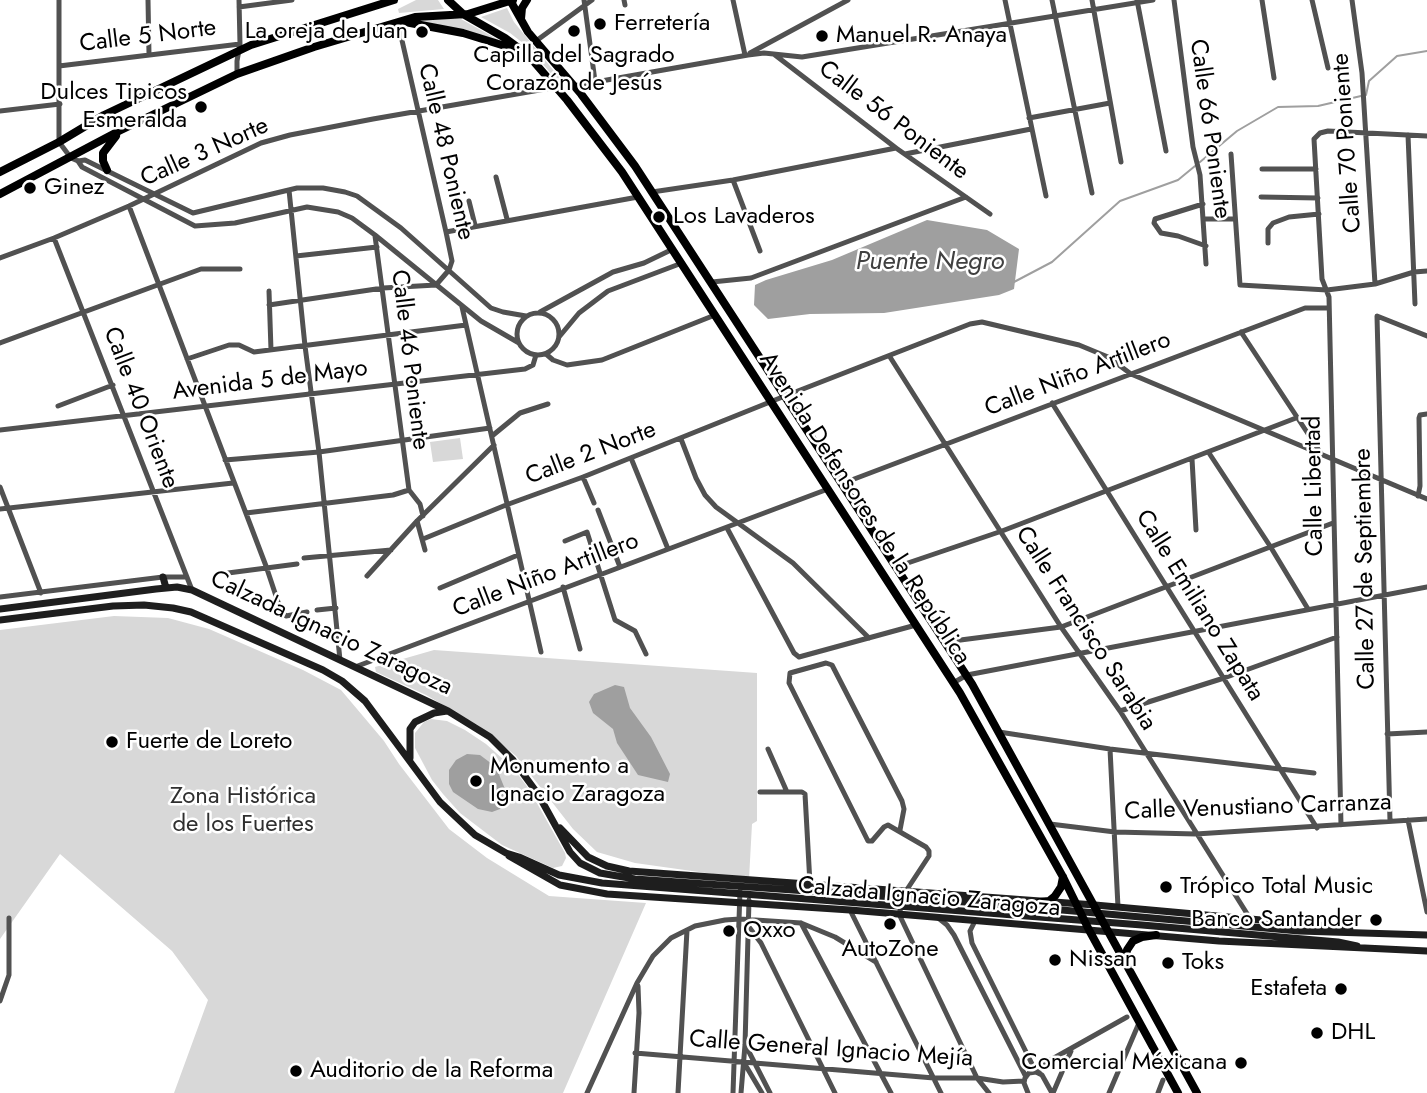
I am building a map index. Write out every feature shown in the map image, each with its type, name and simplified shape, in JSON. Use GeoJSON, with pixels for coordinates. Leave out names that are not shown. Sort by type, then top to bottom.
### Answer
{"type":"FeatureCollection","features":[{"type":"Feature","properties":{"kind":"main road"},"geometry":{"type":"LineString","coordinates":[[0,172],[104,115],[240,47],[394,0]]}},
{"type":"Feature","properties":{"kind":"main road","name":"Avenida Defensores de la República"},"geometry":{"type":"LineString","coordinates":[[448,0],[463,14],[526,52],[557,87],[673,249],[953,683],[1063,877],[1178,1093]]}},
{"type":"Feature","properties":{"kind":"main road"},"geometry":{"type":"LineString","coordinates":[[0,194],[74,160],[120,131],[237,74],[314,47],[422,16],[463,14],[511,0]]}},
{"type":"Feature","properties":{"kind":"main road","name":"Avenida Defensores de la República"},"geometry":{"type":"LineString","coordinates":[[511,0],[521,22],[623,150],[652,192],[967,675],[1096,905],[1108,932],[1197,1093]]}},
{"type":"Feature","properties":{"kind":"main road"},"geometry":{"type":"LineString","coordinates":[[521,22],[522,8],[527,0]]}},
{"type":"Feature","properties":{"kind":"main road"},"geometry":{"type":"LineString","coordinates":[[400,22],[463,33],[526,52]]}},
{"type":"Feature","properties":{"kind":"main road"},"geometry":{"type":"LineString","coordinates":[[107,170],[103,153],[120,131]]}},
{"type":"Feature","properties":{"kind":"main road"},"geometry":{"type":"LineString","coordinates":[[163,577],[166,588]]}},
{"type":"Feature","properties":{"kind":"main road","name":"Calzada Ignacio Zaragoza"},"geometry":{"type":"LineString","coordinates":[[0,609],[166,588],[192,590],[448,711],[489,737],[505,751],[538,794],[563,842],[580,863],[600,873],[635,879],[1003,905],[1298,934],[1357,947]]}},
{"type":"Feature","properties":{"kind":"main road","name":"Calzada Ignacio Zaragoza"},"geometry":{"type":"LineString","coordinates":[[0,620],[113,606],[144,605],[191,612],[323,670],[342,681],[365,701],[450,813],[475,835],[506,853],[559,875],[602,883],[1298,934],[1357,932],[1427,935]]}},
{"type":"Feature","properties":{"kind":"main road"},"geometry":{"type":"LineString","coordinates":[[411,763],[408,741],[410,729],[415,722],[434,713],[448,711]]}},
{"type":"Feature","properties":{"kind":"main road","name":"Calzada Ignacio Zaragoza"},"geometry":{"type":"LineString","coordinates":[[555,823],[588,857],[607,866],[629,871],[1096,905],[1339,927],[1357,932]]}},
{"type":"Feature","properties":{"kind":"main road","name":"Calzada Ignacio Zaragoza"},"geometry":{"type":"LineString","coordinates":[[506,853],[560,885],[607,894],[850,910],[1183,939],[1339,949],[1357,947],[1427,951]]}},
{"type":"Feature","properties":{"kind":"main road"},"geometry":{"type":"LineString","coordinates":[[725,877],[734,886],[736,893],[725,902]]}},
{"type":"Feature","properties":{"kind":"main road"},"geometry":{"type":"LineString","coordinates":[[1040,902],[1049,901],[1055,896],[1063,877]]}},
{"type":"Feature","properties":{"kind":"main road"},"geometry":{"type":"LineString","coordinates":[[765,905],[763,890],[770,880]]}},
{"type":"Feature","properties":{"kind":"main road"},"geometry":{"type":"LineString","coordinates":[[922,892],[931,906],[925,916]]}},
{"type":"Feature","properties":{"kind":"main road"},"geometry":{"type":"LineString","coordinates":[[937,917],[934,907],[948,894]]}},
{"type":"Feature","properties":{"kind":"main road"},"geometry":{"type":"LineString","coordinates":[[1028,901],[1038,915],[1031,926]]}},
{"type":"Feature","properties":{"kind":"main road"},"geometry":{"type":"LineString","coordinates":[[1183,939],[1174,932],[1173,927],[1177,919],[1186,914]]}},
{"type":"Feature","properties":{"kind":"main road"},"geometry":{"type":"LineString","coordinates":[[1127,965],[1127,950],[1133,941],[1156,935]]}},
{"type":"Feature","properties":{"kind":"street"},"geometry":{"type":"LineString","coordinates":[[59,0],[59,142],[82,166],[195,226],[235,223],[312,207],[335,211],[352,218],[462,307],[519,343],[527,352],[536,355],[546,354],[555,347],[559,337],[579,313],[608,290],[681,263]]}},
{"type":"Feature","properties":{"kind":"street"},"geometry":{"type":"LineString","coordinates":[[148,0],[149,54]]}},
{"type":"Feature","properties":{"kind":"street","name":"Calle 5 Norte"},"geometry":{"type":"LineString","coordinates":[[239,3],[292,0]]}},
{"type":"Feature","properties":{"kind":"street"},"geometry":{"type":"LineString","coordinates":[[536,41],[592,0]]}},
{"type":"Feature","properties":{"kind":"street"},"geometry":{"type":"LineString","coordinates":[[733,0],[746,55]]}},
{"type":"Feature","properties":{"kind":"street"},"geometry":{"type":"LineString","coordinates":[[746,55],[848,0]]}},
{"type":"Feature","properties":{"kind":"street"},"geometry":{"type":"LineString","coordinates":[[1005,0],[1046,195]]}},
{"type":"Feature","properties":{"kind":"street"},"geometry":{"type":"LineString","coordinates":[[1052,0],[1092,192]]}},
{"type":"Feature","properties":{"kind":"street"},"geometry":{"type":"LineString","coordinates":[[1092,0],[1121,162]]}},
{"type":"Feature","properties":{"kind":"street"},"geometry":{"type":"LineString","coordinates":[[573,86],[746,55],[802,57],[1153,0]]}},
{"type":"Feature","properties":{"kind":"street","name":"Calle 66 Poniente"},"geometry":{"type":"LineString","coordinates":[[1174,0],[1193,147],[1200,175],[1206,264]]}},
{"type":"Feature","properties":{"kind":"street"},"geometry":{"type":"LineString","coordinates":[[1262,0],[1274,78]]}},
{"type":"Feature","properties":{"kind":"street"},"geometry":{"type":"LineString","coordinates":[[1312,0],[1328,68]]}},
{"type":"Feature","properties":{"kind":"street","name":"Calle 70 Poniente"},"geometry":{"type":"LineString","coordinates":[[1352,0],[1362,73],[1376,284]]}},
{"type":"Feature","properties":{"kind":"street"},"geometry":{"type":"LineString","coordinates":[[1138,1],[1166,151]]}},
{"type":"Feature","properties":{"kind":"street"},"geometry":{"type":"LineString","coordinates":[[237,74],[240,47],[239,3]]}},
{"type":"Feature","properties":{"kind":"street"},"geometry":{"type":"LineString","coordinates":[[585,3],[595,81]]}},
{"type":"Feature","properties":{"kind":"street","name":"Calle 48 Poniente"},"geometry":{"type":"LineString","coordinates":[[400,22],[452,261],[449,270],[436,285]]}},
{"type":"Feature","properties":{"kind":"street","name":"Calle 5 Norte"},"geometry":{"type":"LineString","coordinates":[[59,66],[149,54],[240,47]]}},
{"type":"Feature","properties":{"kind":"street","name":"Calle 56 Poniente"},"geometry":{"type":"LineString","coordinates":[[775,55],[896,148],[990,215]]}},
{"type":"Feature","properties":{"kind":"street","name":"Calle 3 Norte"},"geometry":{"type":"LineString","coordinates":[[0,258],[129,206],[261,143],[418,110],[557,87]]}},
{"type":"Feature","properties":{"kind":"street"},"geometry":{"type":"LineString","coordinates":[[1028,118],[1110,103]]}},
{"type":"Feature","properties":{"kind":"street"},"geometry":{"type":"LineString","coordinates":[[0,111],[60,104]]}},
{"type":"Feature","properties":{"kind":"street"},"geometry":{"type":"LineString","coordinates":[[905,154],[1031,129]]}},
{"type":"Feature","properties":{"kind":"street","name":"Calle 70 Poniente"},"geometry":{"type":"LineString","coordinates":[[1315,148],[1314,139],[1320,133],[1365,134]]}},
{"type":"Feature","properties":{"kind":"street"},"geometry":{"type":"LineString","coordinates":[[1365,134],[1427,136]]}},
{"type":"Feature","properties":{"kind":"street"},"geometry":{"type":"LineString","coordinates":[[1408,135],[1415,304]]}},
{"type":"Feature","properties":{"kind":"street"},"geometry":{"type":"LineString","coordinates":[[652,192],[733,180],[896,148]]}},
{"type":"Feature","properties":{"kind":"street","name":"Calle Libertad"},"geometry":{"type":"LineString","coordinates":[[1315,148],[1322,279],[1329,297],[1341,825]]}},
{"type":"Feature","properties":{"kind":"street"},"geometry":{"type":"LineString","coordinates":[[1231,154],[1238,283],[1242,286],[1327,290],[1376,284],[1414,272],[1427,271]]}},
{"type":"Feature","properties":{"kind":"street"},"geometry":{"type":"LineString","coordinates":[[74,160],[85,160],[193,213],[289,190],[323,188],[357,196],[401,228],[491,308],[526,316],[540,312],[613,272],[644,263],[673,249]]}},
{"type":"Feature","properties":{"kind":"street"},"geometry":{"type":"LineString","coordinates":[[1262,169],[1316,169]]}},
{"type":"Feature","properties":{"kind":"street"},"geometry":{"type":"LineString","coordinates":[[496,177],[507,219]]}},
{"type":"Feature","properties":{"kind":"street"},"geometry":{"type":"LineString","coordinates":[[733,180],[760,251]]}},
{"type":"Feature","properties":{"kind":"street"},"geometry":{"type":"LineString","coordinates":[[289,190],[340,660]]}},
{"type":"Feature","properties":{"kind":"street"},"geometry":{"type":"LineString","coordinates":[[446,232],[638,197]]}},
{"type":"Feature","properties":{"kind":"street"},"geometry":{"type":"LineString","coordinates":[[712,282],[751,278],[966,197]]}},
{"type":"Feature","properties":{"kind":"street"},"geometry":{"type":"LineString","coordinates":[[1261,197],[1318,198]]}},
{"type":"Feature","properties":{"kind":"street"},"geometry":{"type":"LineString","coordinates":[[469,201],[475,225]]}},
{"type":"Feature","properties":{"kind":"street"},"geometry":{"type":"LineString","coordinates":[[1203,204],[1155,219],[1154,223],[1161,233],[1206,246]]}},
{"type":"Feature","properties":{"kind":"street"},"geometry":{"type":"LineString","coordinates":[[129,206],[281,611],[286,616],[307,612]]}},
{"type":"Feature","properties":{"kind":"street"},"geometry":{"type":"LineString","coordinates":[[1268,243],[1268,229],[1273,223],[1305,214],[1319,214]]}},
{"type":"Feature","properties":{"kind":"street"},"geometry":{"type":"LineString","coordinates":[[1204,219],[1235,219]]}},
{"type":"Feature","properties":{"kind":"street","name":"Calle 46 Poniente"},"geometry":{"type":"LineString","coordinates":[[375,235],[409,490],[420,504],[423,516]]}},
{"type":"Feature","properties":{"kind":"street","name":"Calle 40 Oriente"},"geometry":{"type":"LineString","coordinates":[[54,238],[192,590]]}},
{"type":"Feature","properties":{"kind":"street"},"geometry":{"type":"LineString","coordinates":[[296,256],[377,247]]}},
{"type":"Feature","properties":{"kind":"street"},"geometry":{"type":"LineString","coordinates":[[0,343],[201,269],[240,269]]}},
{"type":"Feature","properties":{"kind":"street"},"geometry":{"type":"LineString","coordinates":[[269,305],[383,288],[436,285]]}},
{"type":"Feature","properties":{"kind":"street"},"geometry":{"type":"LineString","coordinates":[[269,291],[271,350]]}},
{"type":"Feature","properties":{"kind":"street"},"geometry":{"type":"LineString","coordinates":[[462,307],[541,652]]}},
{"type":"Feature","properties":{"kind":"street","name":"Calle Niño Artillero"},"geometry":{"type":"LineString","coordinates":[[841,484],[1304,308],[1328,308]]}},
{"type":"Feature","properties":{"kind":"street"},"geometry":{"type":"LineString","coordinates":[[540,312],[547,314],[557,323],[559,337]]}},
{"type":"Feature","properties":{"kind":"street"},"geometry":{"type":"LineString","coordinates":[[546,354],[567,365],[601,360],[716,315]]}},
{"type":"Feature","properties":{"kind":"street"},"geometry":{"type":"LineString","coordinates":[[519,343],[517,331],[526,316]]}},
{"type":"Feature","properties":{"kind":"street","name":"Calle 27 de Septiembre"},"geometry":{"type":"LineString","coordinates":[[1390,821],[1377,316],[1427,337]]}},
{"type":"Feature","properties":{"kind":"street","name":"Calle 2 Norte"},"geometry":{"type":"LineString","coordinates":[[423,540],[970,324],[982,322],[1079,345],[1108,357],[1131,374]]}},
{"type":"Feature","properties":{"kind":"street"},"geometry":{"type":"LineString","coordinates":[[187,359],[229,345],[239,345],[254,352],[466,325]]}},
{"type":"Feature","properties":{"kind":"street"},"geometry":{"type":"LineString","coordinates":[[1241,332],[1322,454]]}},
{"type":"Feature","properties":{"kind":"street","name":"Avenida 5 de Mayo"},"geometry":{"type":"LineString","coordinates":[[0,430],[530,368],[536,355]]}},
{"type":"Feature","properties":{"kind":"street","name":"Calle Francisco Sarabia"},"geometry":{"type":"LineString","coordinates":[[890,357],[1061,626],[1120,711],[1251,920]]}},
{"type":"Feature","properties":{"kind":"street"},"geometry":{"type":"LineString","coordinates":[[1131,374],[1427,499]]}},
{"type":"Feature","properties":{"kind":"street"},"geometry":{"type":"LineString","coordinates":[[58,406],[113,385]]}},
{"type":"Feature","properties":{"kind":"street"},"geometry":{"type":"LineString","coordinates":[[492,436],[520,413],[548,404]]}},
{"type":"Feature","properties":{"kind":"street","name":"Calle Emiliano Zapata"},"geometry":{"type":"LineString","coordinates":[[1052,404],[1317,828]]}},
{"type":"Feature","properties":{"kind":"street"},"geometry":{"type":"LineString","coordinates":[[1418,496],[1419,418],[1420,415],[1427,414]]}},
{"type":"Feature","properties":{"kind":"street"},"geometry":{"type":"LineString","coordinates":[[896,567],[1002,531],[1296,418]]}},
{"type":"Feature","properties":{"kind":"street"},"geometry":{"type":"LineString","coordinates":[[225,460],[319,452],[490,428]]}},
{"type":"Feature","properties":{"kind":"street"},"geometry":{"type":"LineString","coordinates":[[681,439],[696,478],[705,495],[716,507],[793,563],[869,638]]}},
{"type":"Feature","properties":{"kind":"street"},"geometry":{"type":"LineString","coordinates":[[367,576],[417,521],[494,446]]}},
{"type":"Feature","properties":{"kind":"street"},"geometry":{"type":"LineString","coordinates":[[1209,453],[1308,609]]}},
{"type":"Feature","properties":{"kind":"street"},"geometry":{"type":"LineString","coordinates":[[631,458],[668,549]]}},
{"type":"Feature","properties":{"kind":"street"},"geometry":{"type":"LineString","coordinates":[[1192,459],[1196,530]]}},
{"type":"Feature","properties":{"kind":"street"},"geometry":{"type":"LineString","coordinates":[[583,477],[594,503]]}},
{"type":"Feature","properties":{"kind":"street"},"geometry":{"type":"LineString","coordinates":[[0,509],[233,482]]}},
{"type":"Feature","properties":{"kind":"street"},"geometry":{"type":"LineString","coordinates":[[0,487],[41,593]]}},
{"type":"Feature","properties":{"kind":"street","name":"Calle Niño Artillero"},"geometry":{"type":"LineString","coordinates":[[355,667],[828,489]]}},
{"type":"Feature","properties":{"kind":"street"},"geometry":{"type":"LineString","coordinates":[[246,513],[393,495],[409,490]]}},
{"type":"Feature","properties":{"kind":"street"},"geometry":{"type":"LineString","coordinates":[[598,510],[620,567]]}},
{"type":"Feature","properties":{"kind":"street"},"geometry":{"type":"LineString","coordinates":[[417,521],[425,550]]}},
{"type":"Feature","properties":{"kind":"street"},"geometry":{"type":"LineString","coordinates":[[945,642],[1061,626],[1333,523]]}},
{"type":"Feature","properties":{"kind":"street"},"geometry":{"type":"LineString","coordinates":[[727,527],[794,653],[799,657],[916,625]]}},
{"type":"Feature","properties":{"kind":"street"},"geometry":{"type":"LineString","coordinates":[[565,541],[587,531],[615,620],[635,631],[646,654]]}},
{"type":"Feature","properties":{"kind":"street"},"geometry":{"type":"LineString","coordinates":[[303,558],[391,550]]}},
{"type":"Feature","properties":{"kind":"street"},"geometry":{"type":"LineString","coordinates":[[440,588],[518,555]]}},
{"type":"Feature","properties":{"kind":"street"},"geometry":{"type":"LineString","coordinates":[[229,573],[297,564]]}},
{"type":"Feature","properties":{"kind":"street"},"geometry":{"type":"LineString","coordinates":[[0,597],[163,577],[186,577]]}},
{"type":"Feature","properties":{"kind":"street"},"geometry":{"type":"LineString","coordinates":[[563,587],[580,649]]}},
{"type":"Feature","properties":{"kind":"street"},"geometry":{"type":"LineString","coordinates":[[953,683],[967,675],[1427,587]]}},
{"type":"Feature","properties":{"kind":"street"},"geometry":{"type":"LineString","coordinates":[[317,610],[336,608]]}},
{"type":"Feature","properties":{"kind":"street"},"geometry":{"type":"LineString","coordinates":[[1120,711],[1224,678],[1337,637]]}},
{"type":"Feature","properties":{"kind":"street"},"geometry":{"type":"LineString","coordinates":[[900,830],[904,809],[902,801],[832,665],[826,663],[790,673],[789,683],[867,841],[872,841],[886,825],[900,830],[929,851],[929,856],[906,891],[899,914],[977,1078],[989,1093]]}},
{"type":"Feature","properties":{"kind":"street"},"geometry":{"type":"LineString","coordinates":[[999,732],[1282,771],[1314,773]]}},
{"type":"Feature","properties":{"kind":"street"},"geometry":{"type":"LineString","coordinates":[[1387,734],[1427,732]]}},
{"type":"Feature","properties":{"kind":"street"},"geometry":{"type":"LineString","coordinates":[[1110,748],[1118,908]]}},
{"type":"Feature","properties":{"kind":"street"},"geometry":{"type":"LineString","coordinates":[[768,749],[787,792]]}},
{"type":"Feature","properties":{"kind":"street"},"geometry":{"type":"LineString","coordinates":[[760,792],[805,794],[810,884]]}},
{"type":"Feature","properties":{"kind":"street"},"geometry":{"type":"LineString","coordinates":[[1408,820],[1427,912]]}},
{"type":"Feature","properties":{"kind":"street","name":"Calle Venustiano Carranza"},"geometry":{"type":"LineString","coordinates":[[1049,824],[1115,832],[1196,834],[1427,820]]}},
{"type":"Feature","properties":{"kind":"street"},"geometry":{"type":"LineString","coordinates":[[740,878],[749,923],[741,1093]]}},
{"type":"Feature","properties":{"kind":"street"},"geometry":{"type":"LineString","coordinates":[[733,1093],[740,919],[750,878]]}},
{"type":"Feature","properties":{"kind":"street"},"geometry":{"type":"LineString","coordinates":[[850,910],[941,1093]]}},
{"type":"Feature","properties":{"kind":"street"},"geometry":{"type":"LineString","coordinates":[[937,917],[954,935],[1025,1079],[1028,1093]]}},
{"type":"Feature","properties":{"kind":"street"},"geometry":{"type":"LineString","coordinates":[[0,1001],[9,975],[9,918]]}},
{"type":"Feature","properties":{"kind":"street"},"geometry":{"type":"LineString","coordinates":[[587,1093],[637,983],[653,956],[671,938],[687,930],[715,922],[740,919],[749,923],[802,923],[835,937],[876,962]]}},
{"type":"Feature","properties":{"kind":"street"},"geometry":{"type":"LineString","coordinates":[[975,921],[970,931],[972,943],[1037,1072],[1042,1075],[1052,1093]]}},
{"type":"Feature","properties":{"kind":"street"},"geometry":{"type":"LineString","coordinates":[[749,923],[835,1093]]}},
{"type":"Feature","properties":{"kind":"street"},"geometry":{"type":"LineString","coordinates":[[802,923],[891,1093]]}},
{"type":"Feature","properties":{"kind":"street"},"geometry":{"type":"LineString","coordinates":[[678,1093],[687,930]]}},
{"type":"Feature","properties":{"kind":"street"},"geometry":{"type":"LineString","coordinates":[[634,1093],[639,1013],[637,983]]}},
{"type":"Feature","properties":{"kind":"street"},"geometry":{"type":"LineString","coordinates":[[1025,1079],[1045,1063],[1127,1017]]}},
{"type":"Feature","properties":{"kind":"street"},"geometry":{"type":"LineString","coordinates":[[1109,1093],[1139,1023]]}},
{"type":"Feature","properties":{"kind":"street"},"geometry":{"type":"LineString","coordinates":[[745,1045],[770,1093]]}},
{"type":"Feature","properties":{"kind":"street"},"geometry":{"type":"LineString","coordinates":[[1052,1093],[1072,1049]]}},
{"type":"Feature","properties":{"kind":"street","name":"Calle General Ignacio Mejía"},"geometry":{"type":"LineString","coordinates":[[635,1053],[934,1078],[977,1078],[1003,1082],[1025,1079]]}},
{"type":"Feature","properties":{"kind":"street"},"geometry":{"type":"LineString","coordinates":[[743,1061],[762,1093]]}},
{"type":"Feature","properties":{"kind":"street"},"geometry":{"type":"LineString","coordinates":[[1158,1093],[1163,1080]]}},
{"type":"Feature","properties":{"kind":"green space"},"geometry":{"type":"Polygon","coordinates":[[[416,0],[438,0],[444,9],[399,13],[398,9],[416,0]]]}},
{"type":"Feature","properties":{"kind":"green space"},"geometry":{"type":"Polygon","coordinates":[[[507,8],[514,22],[563,82],[560,84],[528,47],[510,33],[481,17],[507,8]]]}},
{"type":"Feature","properties":{"kind":"green space"},"geometry":{"type":"Polygon","coordinates":[[[461,19],[504,43],[419,21],[461,19]]]}},
{"type":"Feature","properties":{"kind":"green space"},"geometry":{"type":"Polygon","coordinates":[[[460,438],[463,459],[433,462],[430,442],[460,438]]]}},
{"type":"Feature","properties":{"kind":"green space","name":"Zona Histórica de los Fuertes"},"geometry":{"type":"Polygon","coordinates":[[[114,616],[168,618],[209,629],[303,670],[341,690],[384,741],[449,829],[487,858],[549,896],[646,903],[563,1093],[174,1093],[208,1000],[172,951],[60,854],[0,939],[0,630],[114,616]]]}},
{"type":"Feature","properties":{"kind":"green space"},"geometry":{"type":"Polygon","coordinates":[[[434,650],[757,673],[757,821],[752,824],[749,879],[635,863],[597,852],[573,829],[516,756],[479,726],[426,695],[376,672],[375,667],[434,650]]]}},
{"type":"Feature","properties":{"kind":"green space"},"geometry":{"type":"Polygon","coordinates":[[[431,719],[447,721],[465,730],[513,768],[529,789],[565,853],[562,866],[553,868],[502,845],[460,813],[443,794],[432,780],[415,748],[415,733],[424,722],[431,719]]]}},
{"type":"Feature","properties":{"kind":"water","name":"Puente Negro"},"geometry":{"type":"Polygon","coordinates":[[[927,220],[987,230],[1019,249],[1014,289],[999,295],[884,313],[810,314],[768,319],[754,305],[755,285],[832,260],[927,220]]]}},
{"type":"Feature","properties":{"kind":"water"},"geometry":{"type":"Polygon","coordinates":[[[615,685],[624,687],[630,708],[651,737],[670,774],[668,782],[638,775],[617,743],[613,729],[593,713],[589,702],[594,694],[615,685]]]}},
{"type":"Feature","properties":{"kind":"water","name":"Monumento a Ignacio Zaragoza"},"geometry":{"type":"Polygon","coordinates":[[[467,754],[480,755],[496,767],[507,794],[507,800],[500,809],[492,812],[478,809],[453,792],[449,784],[449,770],[456,760],[467,754]]]}},
{"type":"Feature","properties":{"kind":"waterway"},"geometry":{"type":"LineString","coordinates":[[1366,95],[1369,81],[1397,56],[1427,51]]}},
{"type":"Feature","properties":{"kind":"waterway"},"geometry":{"type":"LineString","coordinates":[[1200,162],[1237,131],[1278,107],[1318,106],[1361,96]]}},
{"type":"Feature","properties":{"kind":"waterway"},"geometry":{"type":"LineString","coordinates":[[1014,282],[1052,262],[1120,201],[1178,180],[1195,166]]}},
{"type":"Feature","properties":{"kind":"place","name":"Ferretería"},"geometry":{"type":"Point","coordinates":[600,24]}},
{"type":"Feature","properties":{"kind":"place","name":"Capilla del Sagrado Corazón de Jesús"},"geometry":{"type":"Point","coordinates":[574,31]}},
{"type":"Feature","properties":{"kind":"place","name":"La oreja de Juan"},"geometry":{"type":"Point","coordinates":[422,32]}},
{"type":"Feature","properties":{"kind":"place","name":"Manuel R. Anaya"},"geometry":{"type":"Point","coordinates":[822,36]}},
{"type":"Feature","properties":{"kind":"place","name":"Dulces Tipicos Esmeralda"},"geometry":{"type":"Point","coordinates":[201,107]}},
{"type":"Feature","properties":{"kind":"place","name":"Ginez"},"geometry":{"type":"Point","coordinates":[30,188]}},
{"type":"Feature","properties":{"kind":"place","name":"Los Lavaderos"},"geometry":{"type":"Point","coordinates":[659,217]}},
{"type":"Feature","properties":{"kind":"place","name":"Fuerte de Loreto"},"geometry":{"type":"Point","coordinates":[112,742]}},
{"type":"Feature","properties":{"kind":"place","name":"Monumento a Ignacio Zaragoza"},"geometry":{"type":"Point","coordinates":[476,781]}},
{"type":"Feature","properties":{"kind":"place","name":"Trópico Total Music"},"geometry":{"type":"Point","coordinates":[1166,887]}},
{"type":"Feature","properties":{"kind":"place","name":"Banco Santander"},"geometry":{"type":"Point","coordinates":[1376,920]}},
{"type":"Feature","properties":{"kind":"place","name":"AutoZone"},"geometry":{"type":"Point","coordinates":[890,924]}},
{"type":"Feature","properties":{"kind":"place","name":"Oxxo"},"geometry":{"type":"Point","coordinates":[729,931]}},
{"type":"Feature","properties":{"kind":"place","name":"Nissan"},"geometry":{"type":"Point","coordinates":[1055,960]}},
{"type":"Feature","properties":{"kind":"place","name":"Toks"},"geometry":{"type":"Point","coordinates":[1168,963]}},
{"type":"Feature","properties":{"kind":"place","name":"Estafeta"},"geometry":{"type":"Point","coordinates":[1341,989]}},
{"type":"Feature","properties":{"kind":"place","name":"DHL"},"geometry":{"type":"Point","coordinates":[1317,1033]}},
{"type":"Feature","properties":{"kind":"place","name":"Comercial Méxicana"},"geometry":{"type":"Point","coordinates":[1241,1063]}},
{"type":"Feature","properties":{"kind":"place","name":"Auditorio de la Reforma"},"geometry":{"type":"Point","coordinates":[296,1071]}}]}
